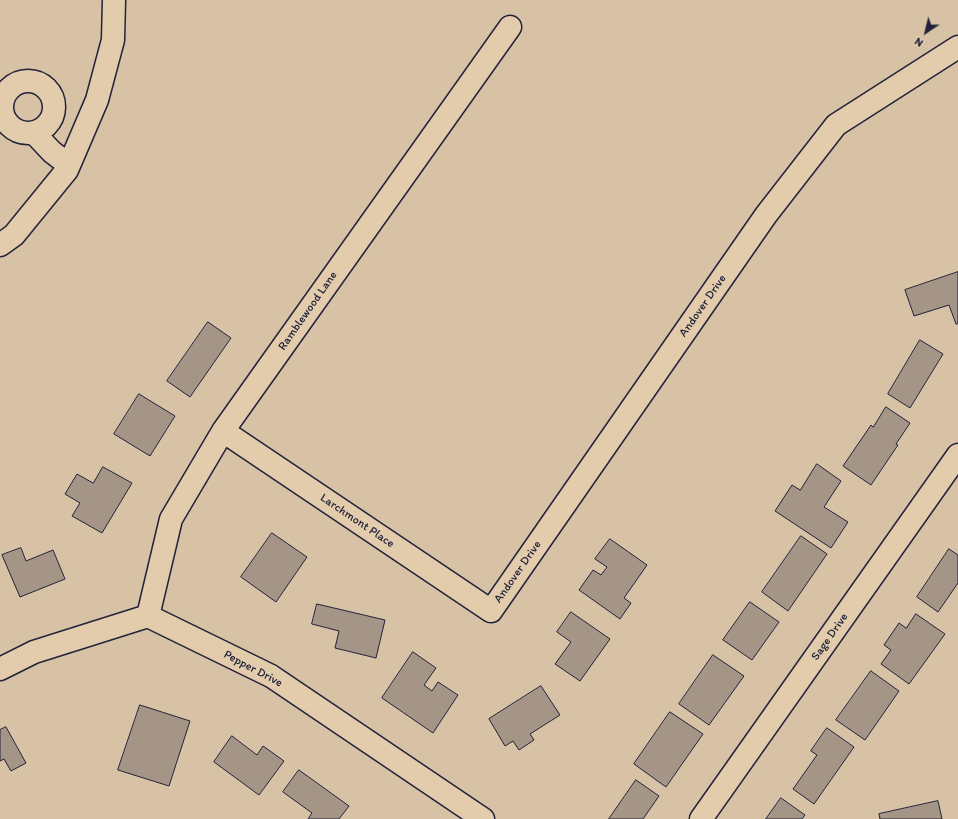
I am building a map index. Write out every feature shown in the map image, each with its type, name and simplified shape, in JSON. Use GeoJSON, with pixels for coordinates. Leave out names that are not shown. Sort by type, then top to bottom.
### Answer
{"type":"FeatureCollection","features":[{"type":"Feature","properties":{"kind":"street"},"geometry":{"type":"LineString","coordinates":[[0,245],[14,235],[67,170],[99,93],[113,40],[114,0]]}},
{"type":"Feature","properties":{"kind":"street","name":"Ramblewood Lane"},"geometry":{"type":"LineString","coordinates":[[148,616],[171,519],[223,431],[510,26]]}},
{"type":"Feature","properties":{"kind":"street","name":"Andover Drive"},"geometry":{"type":"LineString","coordinates":[[491,611],[766,215],[836,125],[958,47]]}},
{"type":"Feature","properties":{"kind":"street"},"geometry":{"type":"LineString","coordinates":[[34,133],[52,152],[69,165]]}},
{"type":"Feature","properties":{"kind":"street","name":"Larchmont Place"},"geometry":{"type":"LineString","coordinates":[[223,431],[491,611]]}},
{"type":"Feature","properties":{"kind":"street","name":"Sage Drive"},"geometry":{"type":"LineString","coordinates":[[701,819],[958,455]]}},
{"type":"Feature","properties":{"kind":"street"},"geometry":{"type":"LineString","coordinates":[[0,669],[34,652],[148,616]]}},
{"type":"Feature","properties":{"kind":"street","name":"Pepper Drive"},"geometry":{"type":"LineString","coordinates":[[148,616],[271,676],[483,819]]}},
{"type":"Feature","properties":{"kind":"building"},"geometry":{"type":"Polygon","coordinates":[[[958,272],[958,324],[956,324],[949,305],[914,316],[905,290],[958,272]]]}},
{"type":"Feature","properties":{"kind":"building"},"geometry":{"type":"Polygon","coordinates":[[[208,322],[231,338],[190,397],[167,381],[208,322]]]}},
{"type":"Feature","properties":{"kind":"building"},"geometry":{"type":"Polygon","coordinates":[[[920,340],[943,354],[910,408],[888,394],[920,340]]]}},
{"type":"Feature","properties":{"kind":"building"},"geometry":{"type":"Polygon","coordinates":[[[139,394],[175,416],[150,456],[114,434],[139,394]]]}},
{"type":"Feature","properties":{"kind":"building"},"geometry":{"type":"Polygon","coordinates":[[[886,407],[910,423],[896,444],[898,445],[871,485],[843,466],[871,425],[873,427],[886,407]]]}},
{"type":"Feature","properties":{"kind":"building"},"geometry":{"type":"Polygon","coordinates":[[[817,464],[841,481],[824,507],[848,522],[831,548],[775,511],[792,485],[800,490],[817,464]]]}},
{"type":"Feature","properties":{"kind":"building"},"geometry":{"type":"Polygon","coordinates":[[[103,467],[132,483],[102,533],[72,516],[80,503],[65,494],[77,474],[93,483],[103,467]]]}},
{"type":"Feature","properties":{"kind":"building"},"geometry":{"type":"Polygon","coordinates":[[[272,533],[307,557],[276,602],[241,577],[272,533]]]}},
{"type":"Feature","properties":{"kind":"building"},"geometry":{"type":"Polygon","coordinates":[[[801,536],[827,554],[788,611],[762,592],[801,536]]]}},
{"type":"Feature","properties":{"kind":"building"},"geometry":{"type":"Polygon","coordinates":[[[610,539],[647,565],[624,598],[631,603],[620,619],[579,590],[593,570],[601,575],[607,567],[595,559],[610,539]]]}},
{"type":"Feature","properties":{"kind":"building"},"geometry":{"type":"Polygon","coordinates":[[[21,548],[26,561],[53,550],[65,579],[20,597],[2,555],[21,548]]]}},
{"type":"Feature","properties":{"kind":"building"},"geometry":{"type":"Polygon","coordinates":[[[949,549],[958,555],[958,583],[938,612],[917,597],[949,549]]]}},
{"type":"Feature","properties":{"kind":"building"},"geometry":{"type":"Polygon","coordinates":[[[750,602],[779,622],[752,660],[723,640],[750,602]]]}},
{"type":"Feature","properties":{"kind":"building"},"geometry":{"type":"Polygon","coordinates":[[[317,604],[385,620],[376,658],[335,648],[339,631],[312,624],[317,604]]]}},
{"type":"Feature","properties":{"kind":"building"},"geometry":{"type":"Polygon","coordinates":[[[571,612],[610,639],[580,681],[555,664],[571,642],[557,632],[571,612]]]}},
{"type":"Feature","properties":{"kind":"building"},"geometry":{"type":"Polygon","coordinates":[[[916,614],[945,634],[909,684],[881,664],[891,650],[884,645],[899,623],[906,628],[916,614]]]}},
{"type":"Feature","properties":{"kind":"building"},"geometry":{"type":"Polygon","coordinates":[[[413,652],[436,668],[424,685],[432,691],[438,682],[458,695],[433,733],[382,698],[413,652]]]}},
{"type":"Feature","properties":{"kind":"building"},"geometry":{"type":"Polygon","coordinates":[[[713,655],[744,676],[709,725],[679,704],[713,655]]]}},
{"type":"Feature","properties":{"kind":"building"},"geometry":{"type":"Polygon","coordinates":[[[871,671],[899,691],[865,740],[836,720],[871,671]]]}},
{"type":"Feature","properties":{"kind":"building"},"geometry":{"type":"Polygon","coordinates":[[[541,686],[560,715],[530,734],[534,740],[519,750],[513,741],[505,746],[489,719],[541,686]]]}},
{"type":"Feature","properties":{"kind":"building"},"geometry":{"type":"Polygon","coordinates":[[[140,705],[190,721],[169,786],[118,770],[140,705]]]}},
{"type":"Feature","properties":{"kind":"building"},"geometry":{"type":"Polygon","coordinates":[[[670,712],[703,734],[666,787],[634,764],[670,712]]]}},
{"type":"Feature","properties":{"kind":"building"},"geometry":{"type":"Polygon","coordinates":[[[6,727],[26,763],[11,771],[4,759],[0,761],[0,730],[6,727]]]}},
{"type":"Feature","properties":{"kind":"building"},"geometry":{"type":"Polygon","coordinates":[[[827,728],[854,747],[814,804],[793,789],[817,755],[811,751],[827,728]]]}},
{"type":"Feature","properties":{"kind":"building"},"geometry":{"type":"Polygon","coordinates":[[[232,736],[257,755],[263,746],[284,761],[259,795],[214,762],[232,736]]]}},
{"type":"Feature","properties":{"kind":"building"},"geometry":{"type":"Polygon","coordinates":[[[299,770],[349,806],[339,819],[308,819],[312,813],[283,792],[299,770]]]}},
{"type":"Feature","properties":{"kind":"building"},"geometry":{"type":"Polygon","coordinates":[[[636,780],[659,796],[643,819],[609,819],[636,780]]]}},
{"type":"Feature","properties":{"kind":"building"},"geometry":{"type":"Polygon","coordinates":[[[781,798],[805,815],[802,819],[766,819],[781,798]]]}},
{"type":"Feature","properties":{"kind":"building"},"geometry":{"type":"Polygon","coordinates":[[[938,801],[942,819],[880,819],[879,814],[938,801]]]}}]}
